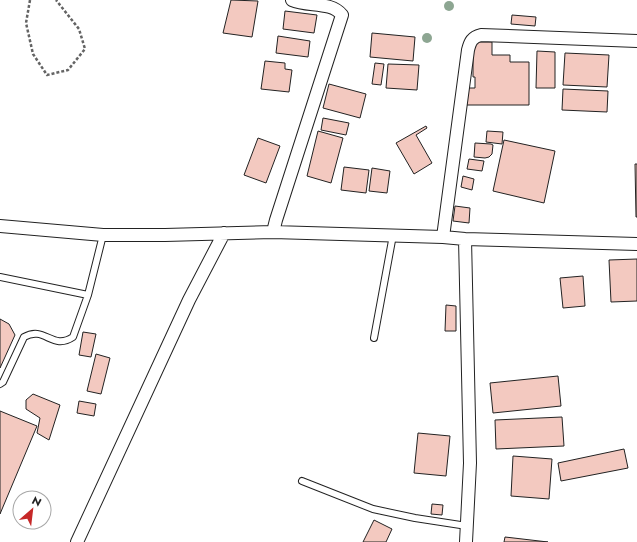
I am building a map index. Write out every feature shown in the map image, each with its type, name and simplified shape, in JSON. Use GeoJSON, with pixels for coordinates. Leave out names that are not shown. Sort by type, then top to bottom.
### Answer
{"type":"FeatureCollection","features":[{"type":"Feature","properties":{"kind":"street"},"geometry":{"type":"LineString","coordinates":[[273,232],[342,16],[339,11],[332,8],[299,3],[292,0]]}},
{"type":"Feature","properties":{"kind":"street"},"geometry":{"type":"LineString","coordinates":[[443,237],[468,50],[471,40],[476,36],[481,35],[637,41]]}},
{"type":"Feature","properties":{"kind":"street"},"geometry":{"type":"LineString","coordinates":[[0,226],[103,235],[273,232],[637,244]]}},
{"type":"Feature","properties":{"kind":"street"},"geometry":{"type":"LineString","coordinates":[[77,542],[189,300],[224,233]]}},
{"type":"Feature","properties":{"kind":"street"},"geometry":{"type":"LineString","coordinates":[[465,239],[468,438],[470,463],[466,542]]}},
{"type":"Feature","properties":{"kind":"lane"},"geometry":{"type":"LineString","coordinates":[[0,384],[3,382],[24,337],[31,333],[36,333],[60,342],[73,337],[88,295],[103,235]]}},
{"type":"Feature","properties":{"kind":"lane"},"geometry":{"type":"LineString","coordinates":[[374,338],[393,235]]}},
{"type":"Feature","properties":{"kind":"lane"},"geometry":{"type":"LineString","coordinates":[[0,277],[88,295]]}},
{"type":"Feature","properties":{"kind":"lane"},"geometry":{"type":"LineString","coordinates":[[302,480],[373,509],[415,518],[467,526]]}},
{"type":"Feature","properties":{"kind":"path"},"geometry":{"type":"LineString","coordinates":[[30,0],[26,23],[33,54],[47,75],[68,70],[85,49],[79,29],[56,0]]}},
{"type":"Feature","properties":{"kind":"building"},"geometry":{"type":"Polygon","coordinates":[[[231,0],[258,1],[252,37],[223,33],[231,0]]]}},
{"type":"Feature","properties":{"kind":"building"},"geometry":{"type":"Polygon","coordinates":[[[285,11],[317,15],[314,33],[283,29],[285,11]]]}},
{"type":"Feature","properties":{"kind":"building"},"geometry":{"type":"Polygon","coordinates":[[[512,15],[536,17],[535,26],[511,24],[512,15]]]}},
{"type":"Feature","properties":{"kind":"building"},"geometry":{"type":"Polygon","coordinates":[[[372,33],[415,37],[413,61],[370,57],[372,33]]]}},
{"type":"Feature","properties":{"kind":"building"},"geometry":{"type":"Polygon","coordinates":[[[278,36],[310,41],[308,57],[276,53],[278,36]]]}},
{"type":"Feature","properties":{"kind":"building"},"geometry":{"type":"Polygon","coordinates":[[[473,42],[492,42],[492,55],[510,55],[510,62],[529,62],[529,105],[466,105],[467,88],[475,88],[475,77],[473,77],[473,42]]]}},
{"type":"Feature","properties":{"kind":"building"},"geometry":{"type":"Polygon","coordinates":[[[537,51],[555,52],[555,88],[536,88],[537,51]]]}},
{"type":"Feature","properties":{"kind":"building"},"geometry":{"type":"Polygon","coordinates":[[[565,53],[609,55],[607,87],[563,85],[565,53]]]}},
{"type":"Feature","properties":{"kind":"building"},"geometry":{"type":"Polygon","coordinates":[[[265,61],[285,63],[285,69],[292,70],[289,92],[261,89],[265,61]]]}},
{"type":"Feature","properties":{"kind":"building"},"geometry":{"type":"Polygon","coordinates":[[[375,63],[384,64],[381,85],[372,84],[375,63]]]}},
{"type":"Feature","properties":{"kind":"building"},"geometry":{"type":"Polygon","coordinates":[[[388,64],[419,65],[417,90],[386,88],[388,64]]]}},
{"type":"Feature","properties":{"kind":"building"},"geometry":{"type":"Polygon","coordinates":[[[329,84],[366,94],[360,118],[323,108],[329,84]]]}},
{"type":"Feature","properties":{"kind":"building"},"geometry":{"type":"Polygon","coordinates":[[[563,89],[608,91],[607,112],[562,110],[563,89]]]}},
{"type":"Feature","properties":{"kind":"building"},"geometry":{"type":"Polygon","coordinates":[[[323,118],[349,123],[346,135],[321,130],[323,118]]]}},
{"type":"Feature","properties":{"kind":"building"},"geometry":{"type":"Polygon","coordinates":[[[426,126],[427,128],[416,135],[432,163],[414,174],[396,143],[426,126]]]}},
{"type":"Feature","properties":{"kind":"building"},"geometry":{"type":"Polygon","coordinates":[[[318,131],[343,138],[331,183],[307,176],[318,131]]]}},
{"type":"Feature","properties":{"kind":"building"},"geometry":{"type":"Polygon","coordinates":[[[487,131],[503,132],[502,144],[486,142],[487,131]]]}},
{"type":"Feature","properties":{"kind":"building"},"geometry":{"type":"Polygon","coordinates":[[[258,138],[280,146],[266,183],[244,175],[258,138]]]}},
{"type":"Feature","properties":{"kind":"building"},"geometry":{"type":"Polygon","coordinates":[[[504,140],[555,151],[544,203],[493,191],[504,140]]]}},
{"type":"Feature","properties":{"kind":"building"},"geometry":{"type":"Polygon","coordinates":[[[475,143],[493,145],[492,154],[485,158],[474,157],[475,143]]]}},
{"type":"Feature","properties":{"kind":"building"},"geometry":{"type":"Polygon","coordinates":[[[469,159],[484,161],[482,171],[467,169],[469,159]]]}},
{"type":"Feature","properties":{"kind":"building"},"geometry":{"type":"Polygon","coordinates":[[[635,164],[637,164],[637,217],[636,217],[635,164]]]}},
{"type":"Feature","properties":{"kind":"building"},"geometry":{"type":"Polygon","coordinates":[[[344,167],[369,170],[366,193],[341,190],[344,167]]]}},
{"type":"Feature","properties":{"kind":"building"},"geometry":{"type":"Polygon","coordinates":[[[372,168],[390,171],[387,193],[369,191],[372,168]]]}},
{"type":"Feature","properties":{"kind":"building"},"geometry":{"type":"Polygon","coordinates":[[[463,176],[474,179],[472,190],[461,187],[463,176]]]}},
{"type":"Feature","properties":{"kind":"building"},"geometry":{"type":"Polygon","coordinates":[[[455,206],[470,208],[469,223],[453,221],[455,206]]]}},
{"type":"Feature","properties":{"kind":"building"},"geometry":{"type":"Polygon","coordinates":[[[637,259],[637,301],[611,302],[609,260],[637,259]]]}},
{"type":"Feature","properties":{"kind":"building"},"geometry":{"type":"Polygon","coordinates":[[[583,276],[585,306],[563,308],[560,278],[583,276]]]}},
{"type":"Feature","properties":{"kind":"building"},"geometry":{"type":"Polygon","coordinates":[[[446,305],[456,306],[456,331],[445,331],[446,305]]]}},
{"type":"Feature","properties":{"kind":"building"},"geometry":{"type":"Polygon","coordinates":[[[0,319],[9,324],[15,335],[0,368],[0,319]]]}},
{"type":"Feature","properties":{"kind":"building"},"geometry":{"type":"Polygon","coordinates":[[[83,332],[96,334],[91,357],[79,355],[83,332]]]}},
{"type":"Feature","properties":{"kind":"building"},"geometry":{"type":"Polygon","coordinates":[[[96,354],[110,358],[101,394],[87,391],[96,354]]]}},
{"type":"Feature","properties":{"kind":"building"},"geometry":{"type":"Polygon","coordinates":[[[558,376],[561,406],[493,413],[490,383],[558,376]]]}},
{"type":"Feature","properties":{"kind":"building"},"geometry":{"type":"Polygon","coordinates":[[[33,394],[60,405],[49,440],[37,433],[40,418],[26,409],[26,400],[33,394]]]}},
{"type":"Feature","properties":{"kind":"building"},"geometry":{"type":"Polygon","coordinates":[[[79,401],[96,404],[94,416],[77,413],[79,401]]]}},
{"type":"Feature","properties":{"kind":"building"},"geometry":{"type":"Polygon","coordinates":[[[0,411],[37,426],[0,514],[0,411]]]}},
{"type":"Feature","properties":{"kind":"building"},"geometry":{"type":"Polygon","coordinates":[[[562,417],[564,446],[496,449],[495,420],[562,417]]]}},
{"type":"Feature","properties":{"kind":"building"},"geometry":{"type":"Polygon","coordinates":[[[418,433],[450,436],[446,476],[414,473],[418,433]]]}},
{"type":"Feature","properties":{"kind":"building"},"geometry":{"type":"Polygon","coordinates":[[[624,449],[628,468],[561,481],[558,463],[624,449]]]}},
{"type":"Feature","properties":{"kind":"building"},"geometry":{"type":"Polygon","coordinates":[[[513,456],[552,459],[549,499],[511,496],[513,456]]]}},
{"type":"Feature","properties":{"kind":"building"},"geometry":{"type":"Polygon","coordinates":[[[432,504],[443,505],[442,515],[431,514],[432,504]]]}},
{"type":"Feature","properties":{"kind":"building"},"geometry":{"type":"Polygon","coordinates":[[[374,520],[392,529],[386,542],[363,542],[374,520]]]}},
{"type":"Feature","properties":{"kind":"building"},"geometry":{"type":"Polygon","coordinates":[[[505,537],[548,542],[504,542],[505,537]]]}}]}
